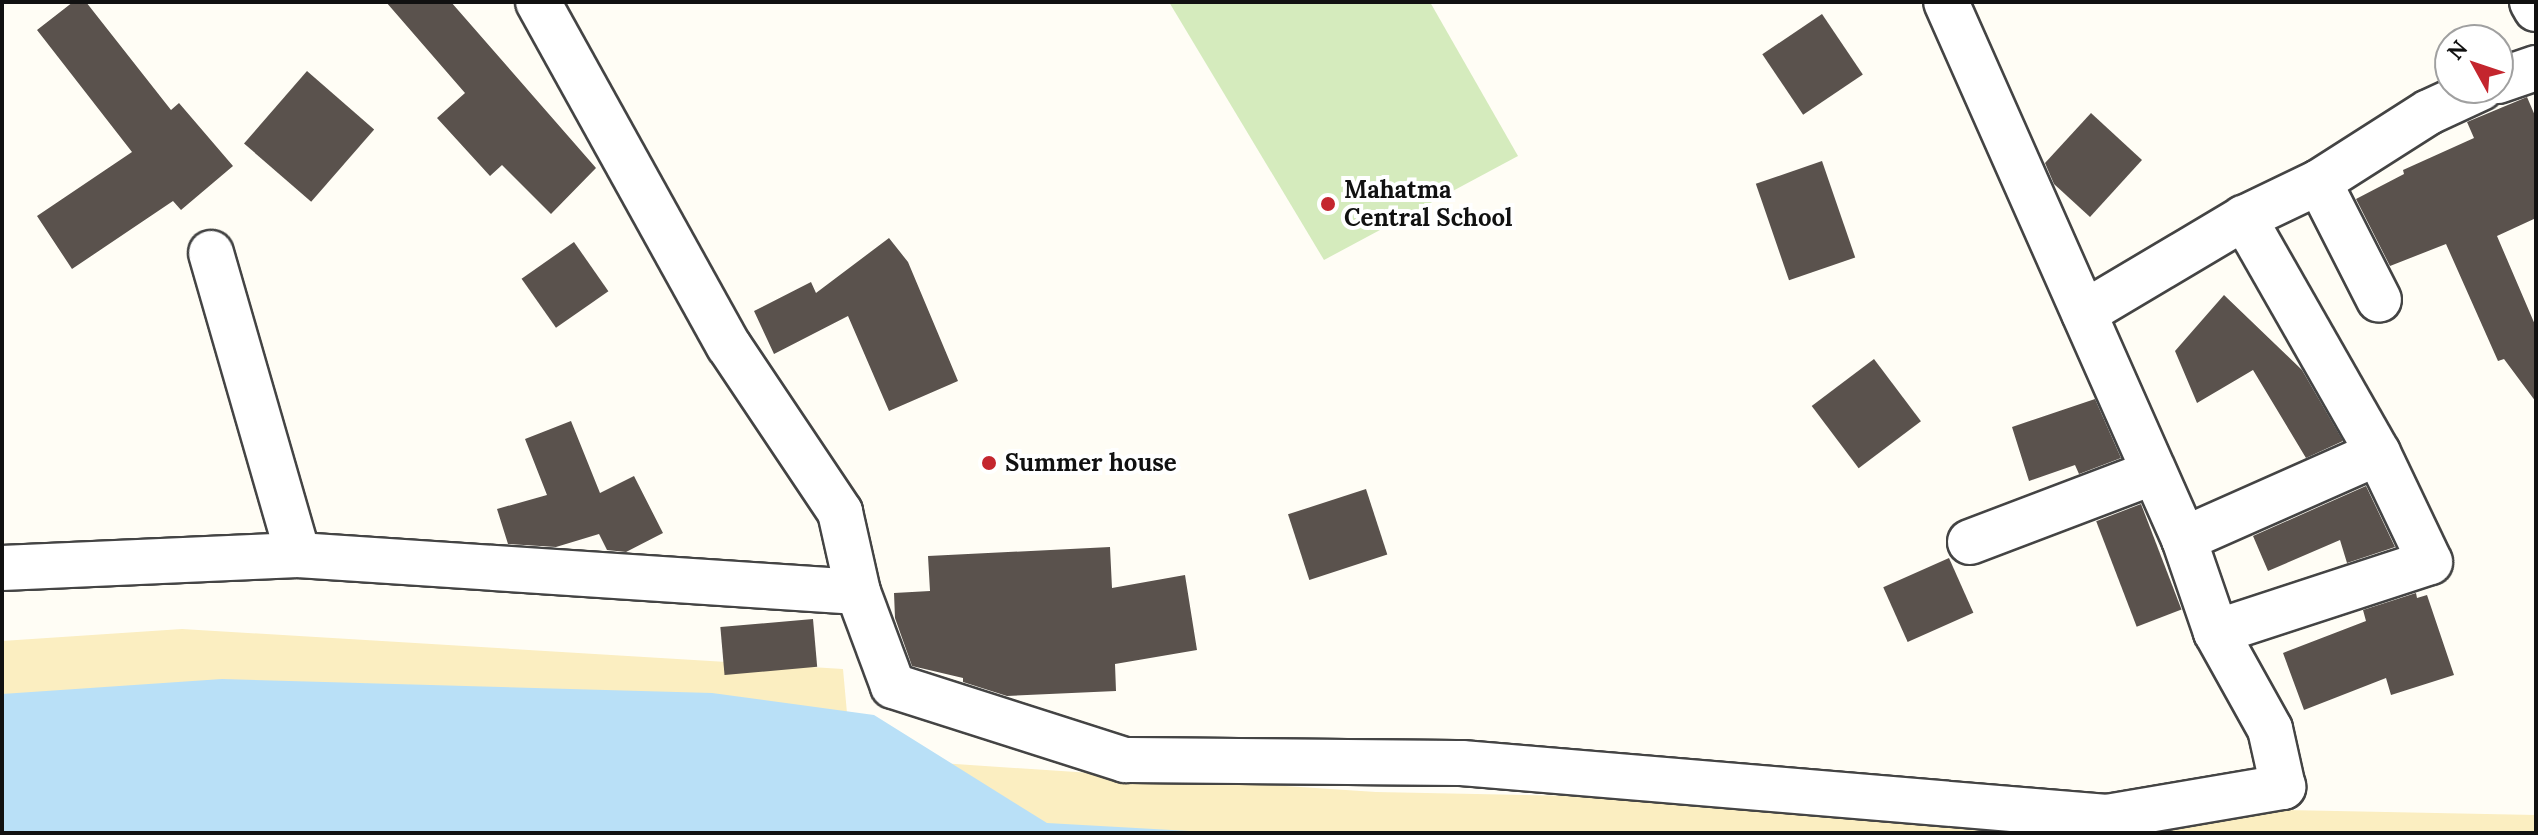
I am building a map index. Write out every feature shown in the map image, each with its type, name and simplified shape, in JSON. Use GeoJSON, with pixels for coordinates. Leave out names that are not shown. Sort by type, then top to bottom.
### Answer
{"type":"FeatureCollection","features":[{"type":"Feature","properties":{"kind":"street"},"geometry":{"type":"LineString","coordinates":[[538,2],[729,346],[840,512],[858,592],[893,686],[1125,760],[1462,763],[2107,817],[2283,787],[2270,729],[2216,632],[2184,539],[2152,473],[1946,2]]}},
{"type":"Feature","properties":{"kind":"street"},"geometry":{"type":"LineString","coordinates":[[2532,2],[2536,9]]}},
{"type":"Feature","properties":{"kind":"street"},"geometry":{"type":"LineString","coordinates":[[2514,76],[2536,68]]}},
{"type":"Feature","properties":{"kind":"street"},"geometry":{"type":"LineString","coordinates":[[2084,313],[2244,218],[2319,182],[2446,104]]}},
{"type":"Feature","properties":{"kind":"street"},"geometry":{"type":"LineString","coordinates":[[2319,182],[2379,300]]}},
{"type":"Feature","properties":{"kind":"street"},"geometry":{"type":"LineString","coordinates":[[2216,632],[2430,562],[2378,453],[2244,218]]}},
{"type":"Feature","properties":{"kind":"street"},"geometry":{"type":"LineString","coordinates":[[211,253],[298,555]]}},
{"type":"Feature","properties":{"kind":"street"},"geometry":{"type":"LineString","coordinates":[[2184,539],[2378,453]]}},
{"type":"Feature","properties":{"kind":"street"},"geometry":{"type":"LineString","coordinates":[[1970,542],[2152,473]]}},
{"type":"Feature","properties":{"kind":"street"},"geometry":{"type":"LineString","coordinates":[[2,568],[298,555],[858,592]]}},
{"type":"Feature","properties":{"kind":"green space"},"geometry":{"type":"Polygon","coordinates":[[[1169,2],[1430,2],[1518,156],[1324,260],[1169,2]]]}},
{"type":"Feature","properties":{"kind":"sand"},"geometry":{"type":"Polygon","coordinates":[[[182,629],[843,669],[851,757],[1376,792],[2536,815],[2536,833],[53,833],[2,770],[2,641],[182,629]]]}},
{"type":"Feature","properties":{"kind":"water"},"geometry":{"type":"Polygon","coordinates":[[[222,679],[712,693],[874,715],[1047,823],[1225,833],[2,833],[2,694],[222,679]]]}},
{"type":"Feature","properties":{"kind":"building"},"geometry":{"type":"Polygon","coordinates":[[[73,2],[86,2],[171,110],[179,103],[233,166],[181,210],[173,201],[72,269],[37,216],[132,152],[37,30],[73,2]]]}},
{"type":"Feature","properties":{"kind":"building"},"geometry":{"type":"Polygon","coordinates":[[[386,2],[451,2],[596,168],[551,214],[502,165],[490,176],[437,118],[465,93],[386,2]]]}},
{"type":"Feature","properties":{"kind":"building"},"geometry":{"type":"Polygon","coordinates":[[[1822,14],[1863,75],[1803,115],[1762,54],[1822,14]]]}},
{"type":"Feature","properties":{"kind":"building"},"geometry":{"type":"Polygon","coordinates":[[[307,71],[374,129],[311,202],[244,143],[307,71]]]}},
{"type":"Feature","properties":{"kind":"building"},"geometry":{"type":"Polygon","coordinates":[[[2527,97],[2536,118],[2536,218],[2497,236],[2536,327],[2536,402],[2504,359],[2498,361],[2446,244],[2390,266],[2356,199],[2404,174],[2403,170],[2474,138],[2467,122],[2527,97]]]}},
{"type":"Feature","properties":{"kind":"building"},"geometry":{"type":"Polygon","coordinates":[[[2091,113],[2142,160],[2090,217],[2054,184],[2045,163],[2091,113]]]}},
{"type":"Feature","properties":{"kind":"building"},"geometry":{"type":"Polygon","coordinates":[[[1822,161],[1855,257],[1789,280],[1756,184],[1822,161]]]}},
{"type":"Feature","properties":{"kind":"building"},"geometry":{"type":"Polygon","coordinates":[[[889,238],[908,262],[958,381],[889,411],[848,316],[774,354],[754,311],[811,282],[816,293],[889,238]]]}},
{"type":"Feature","properties":{"kind":"building"},"geometry":{"type":"Polygon","coordinates":[[[574,242],[608,291],[556,328],[522,279],[574,242]]]}},
{"type":"Feature","properties":{"kind":"building"},"geometry":{"type":"Polygon","coordinates":[[[2224,295],[2302,370],[2343,441],[2306,458],[2253,370],[2197,403],[2175,351],[2224,295]]]}},
{"type":"Feature","properties":{"kind":"building"},"geometry":{"type":"Polygon","coordinates":[[[1874,359],[1921,421],[1859,468],[1812,406],[1874,359]]]}},
{"type":"Feature","properties":{"kind":"building"},"geometry":{"type":"Polygon","coordinates":[[[2095,399],[2121,458],[2079,474],[2075,465],[2029,481],[2012,427],[2095,399]]]}},
{"type":"Feature","properties":{"kind":"building"},"geometry":{"type":"Polygon","coordinates":[[[571,421],[600,493],[634,476],[663,533],[626,552],[607,550],[599,534],[556,547],[508,544],[497,509],[547,495],[525,439],[571,421]]]}},
{"type":"Feature","properties":{"kind":"building"},"geometry":{"type":"Polygon","coordinates":[[[2366,486],[2395,547],[2347,563],[2340,540],[2268,571],[2253,536],[2366,486]]]}},
{"type":"Feature","properties":{"kind":"building"},"geometry":{"type":"Polygon","coordinates":[[[1366,489],[1387,555],[1309,580],[1288,514],[1366,489]]]}},
{"type":"Feature","properties":{"kind":"building"},"geometry":{"type":"Polygon","coordinates":[[[2141,504],[2181,609],[2137,627],[2096,521],[2141,504]]]}},
{"type":"Feature","properties":{"kind":"building"},"geometry":{"type":"Polygon","coordinates":[[[1110,547],[1112,588],[1185,575],[1197,650],[1115,664],[1116,691],[1007,696],[963,682],[963,678],[912,666],[895,618],[894,593],[930,591],[928,556],[1110,547]]]}},
{"type":"Feature","properties":{"kind":"building"},"geometry":{"type":"Polygon","coordinates":[[[1949,558],[1973,613],[1908,642],[1883,587],[1949,558]]]}},
{"type":"Feature","properties":{"kind":"building"},"geometry":{"type":"Polygon","coordinates":[[[2416,593],[2417,598],[2427,595],[2454,675],[2391,695],[2386,678],[2304,710],[2283,653],[2366,621],[2363,610],[2416,593]]]}},
{"type":"Feature","properties":{"kind":"building"},"geometry":{"type":"Polygon","coordinates":[[[813,619],[817,667],[725,675],[720,627],[813,619]]]}},
{"type":"Feature","properties":{"kind":"place","name":"Mahatma Central School"},"geometry":{"type":"Point","coordinates":[1328,204]}},
{"type":"Feature","properties":{"kind":"place","name":"Summer house"},"geometry":{"type":"Point","coordinates":[989,463]}}]}
